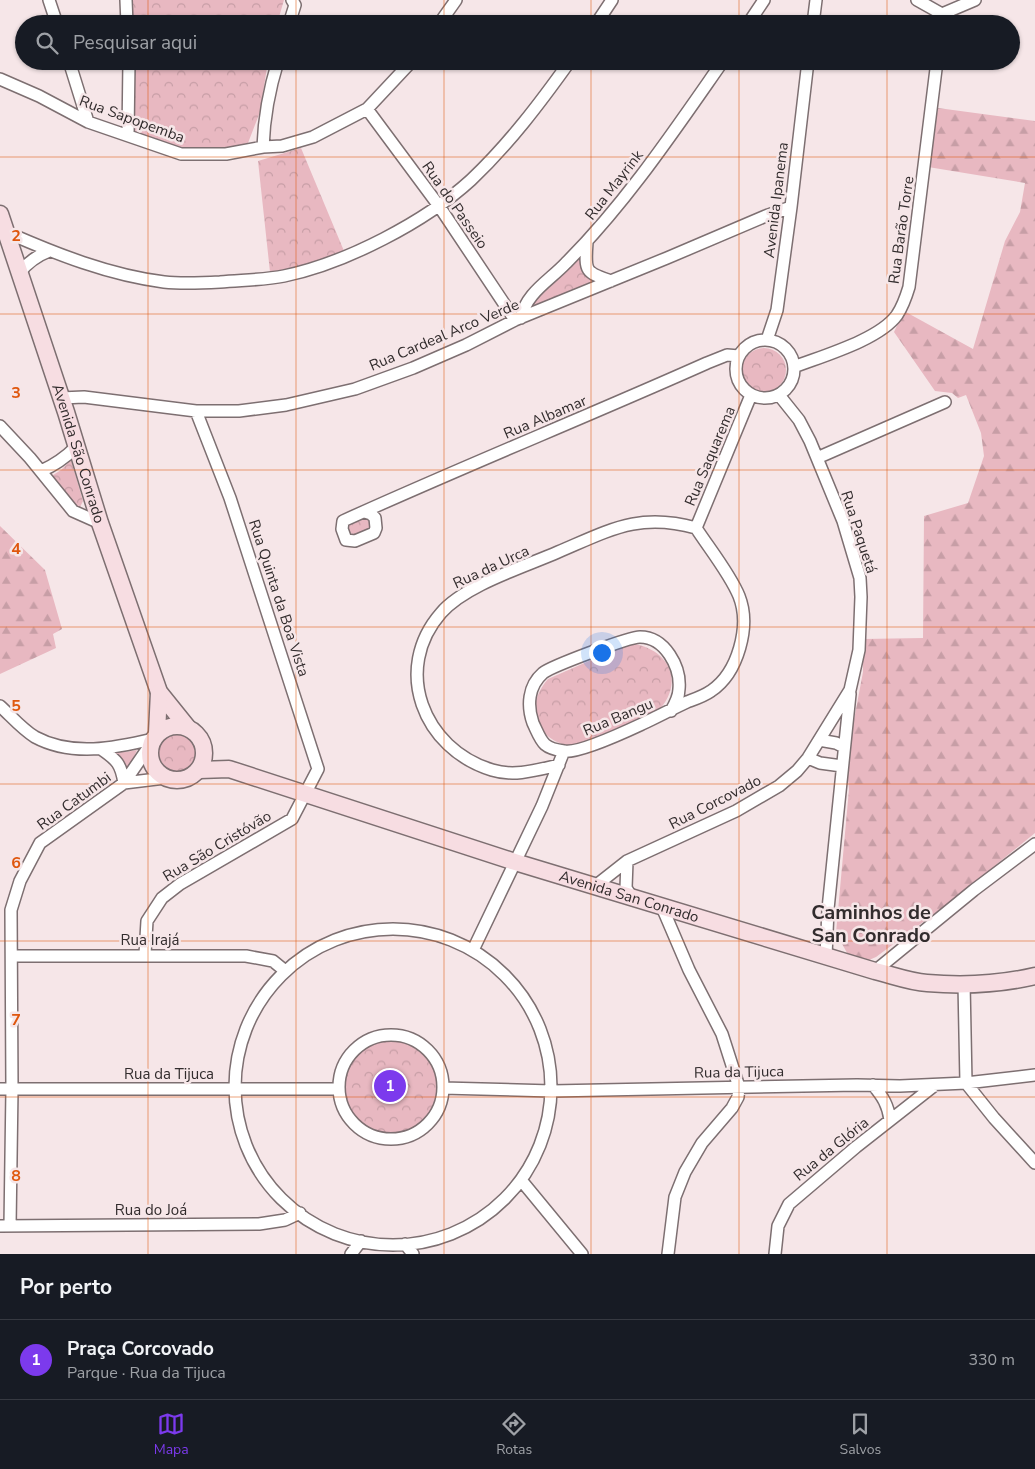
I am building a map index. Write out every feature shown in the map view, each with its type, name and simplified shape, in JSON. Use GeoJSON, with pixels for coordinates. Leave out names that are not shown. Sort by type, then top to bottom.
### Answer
{"type":"FeatureCollection","features":[{"type":"Feature","properties":{"kind":"street"},"geometry":{"type":"LineString","coordinates":[[49,0],[54,15]]}},
{"type":"Feature","properties":{"kind":"street"},"geometry":{"type":"LineString","coordinates":[[126,0],[127,15]]}},
{"type":"Feature","properties":{"kind":"street"},"geometry":{"type":"LineString","coordinates":[[445,15],[456,0]]}},
{"type":"Feature","properties":{"kind":"street"},"geometry":{"type":"LineString","coordinates":[[602,15],[612,0]]}},
{"type":"Feature","properties":{"kind":"street"},"geometry":{"type":"LineString","coordinates":[[754,15],[764,0]]}},
{"type":"Feature","properties":{"kind":"street"},"geometry":{"type":"LineString","coordinates":[[814,15],[816,0]]}},
{"type":"Feature","properties":{"kind":"street"},"geometry":{"type":"LineString","coordinates":[[917,0],[937,15]]}},
{"type":"Feature","properties":{"kind":"street"},"geometry":{"type":"LineString","coordinates":[[949,15],[975,0]]}},
{"type":"Feature","properties":{"kind":"street"},"geometry":{"type":"LineString","coordinates":[[292,15],[297,2]]}},
{"type":"Feature","properties":{"kind":"street"},"geometry":{"type":"LineString","coordinates":[[72,70],[88,122]]}},
{"type":"Feature","properties":{"kind":"street"},"geometry":{"type":"LineString","coordinates":[[128,135],[129,70]]}},
{"type":"Feature","properties":{"kind":"street"},"geometry":{"type":"LineString","coordinates":[[263,147],[264,116],[275,70]]}},
{"type":"Feature","properties":{"kind":"street","name":"Rua Sapopemba"},"geometry":{"type":"LineString","coordinates":[[0,79],[39,96],[88,122],[181,154],[226,154],[263,147],[282,146],[313,137],[367,109],[404,70]]}},
{"type":"Feature","properties":{"kind":"street"},"geometry":{"type":"LineString","coordinates":[[6,232],[49,251],[123,274],[166,282],[204,283],[276,277],[319,266],[355,252],[396,232],[439,206],[470,181],[497,155],[563,70]]}},
{"type":"Feature","properties":{"kind":"street","name":"Rua Mayrink"},"geometry":{"type":"LineString","coordinates":[[518,319],[530,296],[557,273],[615,209],[716,70]]}},
{"type":"Feature","properties":{"kind":"street","name":"Avenida Ipanema"},"geometry":{"type":"LineString","coordinates":[[767,340],[777,310],[807,70]]}},
{"type":"Feature","properties":{"kind":"street","name":"Rua Barão Torre"},"geometry":{"type":"LineString","coordinates":[[794,367],[865,339],[885,328],[896,316],[904,301],[909,287],[936,70]]}},
{"type":"Feature","properties":{"kind":"street","name":"Rua do Passeio"},"geometry":{"type":"LineString","coordinates":[[367,109],[439,206],[518,319]]}},
{"type":"Feature","properties":{"kind":"street","name":"Rua Cardeal Arco Verde"},"geometry":{"type":"LineString","coordinates":[[62,398],[84,397],[196,411],[238,411],[286,405],[355,389],[413,368],[466,345],[518,319],[791,207]]}},
{"type":"Feature","properties":{"kind":"street","name":"Avenida São Conrado"},"geometry":{"type":"LineString","coordinates":[[0,214],[62,398],[100,523],[159,692],[188,728]]}},
{"type":"Feature","properties":{"kind":"street"},"geometry":{"type":"LineString","coordinates":[[586,242],[586,266],[589,271],[593,275],[611,282]]}},
{"type":"Feature","properties":{"kind":"street"},"geometry":{"type":"LineString","coordinates":[[19,273],[36,256],[49,251]]}},
{"type":"Feature","properties":{"kind":"street"},"geometry":{"type":"LineString","coordinates":[[767,340],[782,346],[788,352],[794,367],[790,383],[779,395],[765,398],[752,395],[744,390],[736,374],[736,365],[744,349],[750,344],[767,340]]}},
{"type":"Feature","properties":{"kind":"street","name":"Rua Albamar"},"geometry":{"type":"LineString","coordinates":[[365,512],[707,363],[727,356],[739,356]]}},
{"type":"Feature","properties":{"kind":"street","name":"Rua Saquarema"},"geometry":{"type":"LineString","coordinates":[[696,528],[752,395]]}},
{"type":"Feature","properties":{"kind":"street","name":"Rua Paquetá"},"geometry":{"type":"LineString","coordinates":[[779,395],[799,420],[810,441],[843,521],[860,578],[859,650],[850,690],[828,909],[826,956]]}},
{"type":"Feature","properties":{"kind":"street"},"geometry":{"type":"LineString","coordinates":[[817,458],[945,402]]}},
{"type":"Feature","properties":{"kind":"street","name":"Rua Quinta da Boa Vista"},"geometry":{"type":"LineString","coordinates":[[196,411],[230,498],[318,769],[305,795]]}},
{"type":"Feature","properties":{"kind":"street"},"geometry":{"type":"LineString","coordinates":[[0,426],[30,458],[74,511],[100,523]]}},
{"type":"Feature","properties":{"kind":"street"},"geometry":{"type":"LineString","coordinates":[[41,471],[64,458],[76,447]]}},
{"type":"Feature","properties":{"kind":"street","name":"Rua da Urca"},"geometry":{"type":"LineString","coordinates":[[559,765],[524,773],[492,770],[452,750],[428,720],[418,696],[417,669],[422,646],[430,630],[441,613],[456,599],[479,586],[620,526],[655,521],[676,522],[696,528]]}},
{"type":"Feature","properties":{"kind":"street","name":"Rua Bangu"},"geometry":{"type":"LineString","coordinates":[[564,752],[583,749],[711,692],[723,681],[734,665],[743,636],[742,608],[739,595],[696,528]]}},
{"type":"Feature","properties":{"kind":"street"},"geometry":{"type":"LineString","coordinates":[[473,950],[542,806],[564,752],[554,750],[543,743],[532,720],[528,705],[533,687],[543,673],[597,650],[639,637],[652,639],[664,648],[673,661],[679,675],[680,691],[672,711]]}},
{"type":"Feature","properties":{"kind":"street","name":"Rua Paquetá"},"geometry":{"type":"LineString","coordinates":[[808,758],[850,690]]}},
{"type":"Feature","properties":{"kind":"street","name":"Avenida São Conrado"},"geometry":{"type":"LineString","coordinates":[[154,739],[159,692]]}},
{"type":"Feature","properties":{"kind":"street"},"geometry":{"type":"LineString","coordinates":[[0,706],[35,737],[56,744],[82,749],[102,749],[154,739],[172,726],[188,728],[196,733],[204,749],[204,758],[199,770],[189,778],[181,780],[165,778],[153,768],[149,752],[154,739]]}},
{"type":"Feature","properties":{"kind":"street","name":"Rua Catumbi"},"geometry":{"type":"LineString","coordinates":[[5,1226],[12,1089],[11,910],[20,881],[40,843],[124,783],[154,739]]}},
{"type":"Feature","properties":{"kind":"street"},"geometry":{"type":"LineString","coordinates":[[819,740],[836,743],[844,748]]}},
{"type":"Feature","properties":{"kind":"street","name":"Rua Catumbi"},"geometry":{"type":"LineString","coordinates":[[102,749],[114,758],[122,769],[124,783]]}},
{"type":"Feature","properties":{"kind":"street","name":"Avenida San Conrado"},"geometry":{"type":"LineString","coordinates":[[204,749],[229,769],[305,795],[594,887],[875,971],[926,983],[1017,980],[1035,976]]}},
{"type":"Feature","properties":{"kind":"street"},"geometry":{"type":"LineString","coordinates":[[808,758],[820,763],[842,766]]}},
{"type":"Feature","properties":{"kind":"street","name":"Rua Corcovado"},"geometry":{"type":"LineString","coordinates":[[594,887],[627,861],[736,811],[759,798],[797,771],[808,758]]}},
{"type":"Feature","properties":{"kind":"street","name":"Avenida San Conrado"},"geometry":{"type":"LineString","coordinates":[[199,770],[229,769]]}},
{"type":"Feature","properties":{"kind":"street","name":"Rua Catumbi"},"geometry":{"type":"LineString","coordinates":[[124,783],[165,778]]}},
{"type":"Feature","properties":{"kind":"street","name":"Rua São Cristóvão"},"geometry":{"type":"LineString","coordinates":[[145,954],[147,921],[162,898],[196,874],[292,819],[305,795]]}},
{"type":"Feature","properties":{"kind":"street"},"geometry":{"type":"LineString","coordinates":[[875,971],[974,890],[1035,844]]}},
{"type":"Feature","properties":{"kind":"street"},"geometry":{"type":"LineString","coordinates":[[627,861],[626,888],[633,899]]}},
{"type":"Feature","properties":{"kind":"street"},"geometry":{"type":"LineString","coordinates":[[662,907],[689,970],[722,1034],[739,1087],[738,1097],[732,1108],[702,1144],[684,1172],[676,1198],[668,1254]]}},
{"type":"Feature","properties":{"kind":"street"},"geometry":{"type":"LineString","coordinates":[[405,929],[442,936],[473,950],[502,972],[524,996],[538,1021],[549,1052],[552,1091],[545,1134],[536,1157],[521,1180],[498,1206],[473,1224],[446,1236],[405,1244],[382,1244],[348,1238],[316,1224],[287,1204],[262,1176],[246,1146],[238,1119],[235,1089],[235,1071],[243,1037],[256,1008],[284,970],[322,946],[346,936],[369,931],[405,929]]}},
{"type":"Feature","properties":{"kind":"street","name":"Rua Irajá"},"geometry":{"type":"LineString","coordinates":[[12,956],[145,954],[246,956],[273,961],[284,970]]}},
{"type":"Feature","properties":{"kind":"street"},"geometry":{"type":"LineString","coordinates":[[964,983],[966,1083],[994,1118],[1035,1163]]}},
{"type":"Feature","properties":{"kind":"street"},"geometry":{"type":"LineString","coordinates":[[389,1035],[406,1037],[421,1044],[433,1056],[441,1072],[443,1088],[440,1105],[425,1126],[418,1132],[402,1138],[384,1139],[368,1134],[353,1124],[343,1110],[338,1089],[340,1076],[346,1060],[357,1047],[372,1038],[389,1035]]}},
{"type":"Feature","properties":{"kind":"street","name":"Rua da Tijuca"},"geometry":{"type":"LineString","coordinates":[[443,1088],[552,1091],[935,1085],[1035,1075]]}},
{"type":"Feature","properties":{"kind":"street"},"geometry":{"type":"LineString","coordinates":[[873,1085],[888,1107],[890,1120]]}},
{"type":"Feature","properties":{"kind":"street","name":"Rua da Glória"},"geometry":{"type":"LineString","coordinates":[[775,1254],[778,1226],[789,1204],[812,1182],[935,1085]]}},
{"type":"Feature","properties":{"kind":"street","name":"Rua da Tijuca"},"geometry":{"type":"LineString","coordinates":[[0,1089],[338,1089]]}},
{"type":"Feature","properties":{"kind":"street"},"geometry":{"type":"LineString","coordinates":[[521,1180],[582,1254]]}},
{"type":"Feature","properties":{"kind":"street","name":"Rua do Joá"},"geometry":{"type":"LineString","coordinates":[[5,1226],[259,1224],[285,1220],[300,1213]]}},
{"type":"Feature","properties":{"kind":"street"},"geometry":{"type":"LineString","coordinates":[[351,1254],[361,1240]]}},
{"type":"Feature","properties":{"kind":"street"},"geometry":{"type":"LineString","coordinates":[[405,1244],[413,1254]]}},
{"type":"Feature","properties":{"kind":"green space"},"geometry":{"type":"Polygon","coordinates":[[[130,0],[284,0],[280,15],[131,15],[130,0]]]}},
{"type":"Feature","properties":{"kind":"green space"},"geometry":{"type":"Polygon","coordinates":[[[133,70],[267,70],[260,112],[248,143],[216,151],[181,149],[134,132],[131,125],[133,70]]]}},
{"type":"Feature","properties":{"kind":"green space"},"geometry":{"type":"Polygon","coordinates":[[[938,108],[1035,121],[1035,833],[954,899],[876,957],[862,963],[851,960],[836,933],[849,789],[846,762],[863,672],[863,639],[923,638],[924,516],[968,503],[984,456],[981,433],[966,395],[958,398],[952,393],[935,391],[894,332],[904,311],[973,349],[1005,241],[1020,212],[1025,183],[928,167],[938,108]]]}},
{"type":"Feature","properties":{"kind":"green space"},"geometry":{"type":"Polygon","coordinates":[[[301,148],[344,251],[293,269],[270,272],[258,161],[301,148]]]}},
{"type":"Feature","properties":{"kind":"green space"},"geometry":{"type":"Polygon","coordinates":[[[583,255],[600,281],[530,312],[528,308],[583,255]]]}},
{"type":"Feature","properties":{"kind":"green space"},"geometry":{"type":"Polygon","coordinates":[[[764,348],[776,352],[782,358],[786,370],[782,382],[776,388],[764,392],[752,388],[746,382],[742,370],[746,358],[752,352],[764,348]]]}},
{"type":"Feature","properties":{"kind":"green space"},"geometry":{"type":"Polygon","coordinates":[[[71,460],[83,501],[80,507],[72,504],[50,477],[71,460]]]}},
{"type":"Feature","properties":{"kind":"green space"},"geometry":{"type":"Polygon","coordinates":[[[364,519],[370,521],[371,529],[354,535],[347,531],[349,524],[364,519]]]}},
{"type":"Feature","properties":{"kind":"green space"},"geometry":{"type":"Polygon","coordinates":[[[0,526],[45,570],[62,629],[53,634],[56,648],[0,674],[0,526]]]}},
{"type":"Feature","properties":{"kind":"green space"},"geometry":{"type":"Polygon","coordinates":[[[635,644],[648,648],[658,654],[666,662],[670,671],[672,681],[670,692],[665,703],[656,713],[571,747],[558,743],[548,737],[541,729],[535,710],[536,700],[548,679],[623,646],[635,644]]]}},
{"type":"Feature","properties":{"kind":"green space"},"geometry":{"type":"Polygon","coordinates":[[[175,732],[187,736],[193,742],[197,754],[193,766],[187,772],[175,776],[163,772],[157,766],[153,754],[157,742],[163,736],[175,732]]]}},
{"type":"Feature","properties":{"kind":"green space"},"geometry":{"type":"Polygon","coordinates":[[[137,750],[128,770],[123,761],[113,752],[126,752],[137,750]]]}},
{"type":"Feature","properties":{"kind":"green space"},"geometry":{"type":"Polygon","coordinates":[[[390,1040],[408,1044],[424,1054],[434,1070],[438,1088],[434,1106],[424,1122],[408,1132],[390,1136],[372,1132],[356,1122],[346,1106],[342,1088],[346,1070],[356,1054],[372,1044],[390,1040]]]}},
{"type":"Feature","properties":{"kind":"place","name":"Praça Corcovado"},"geometry":{"type":"Point","coordinates":[390,1086]}},
{"type":"Feature","properties":{"kind":"district","name":"Caminhos de San Conrado"},"geometry":{"type":"Point","coordinates":[871,924]}}]}
